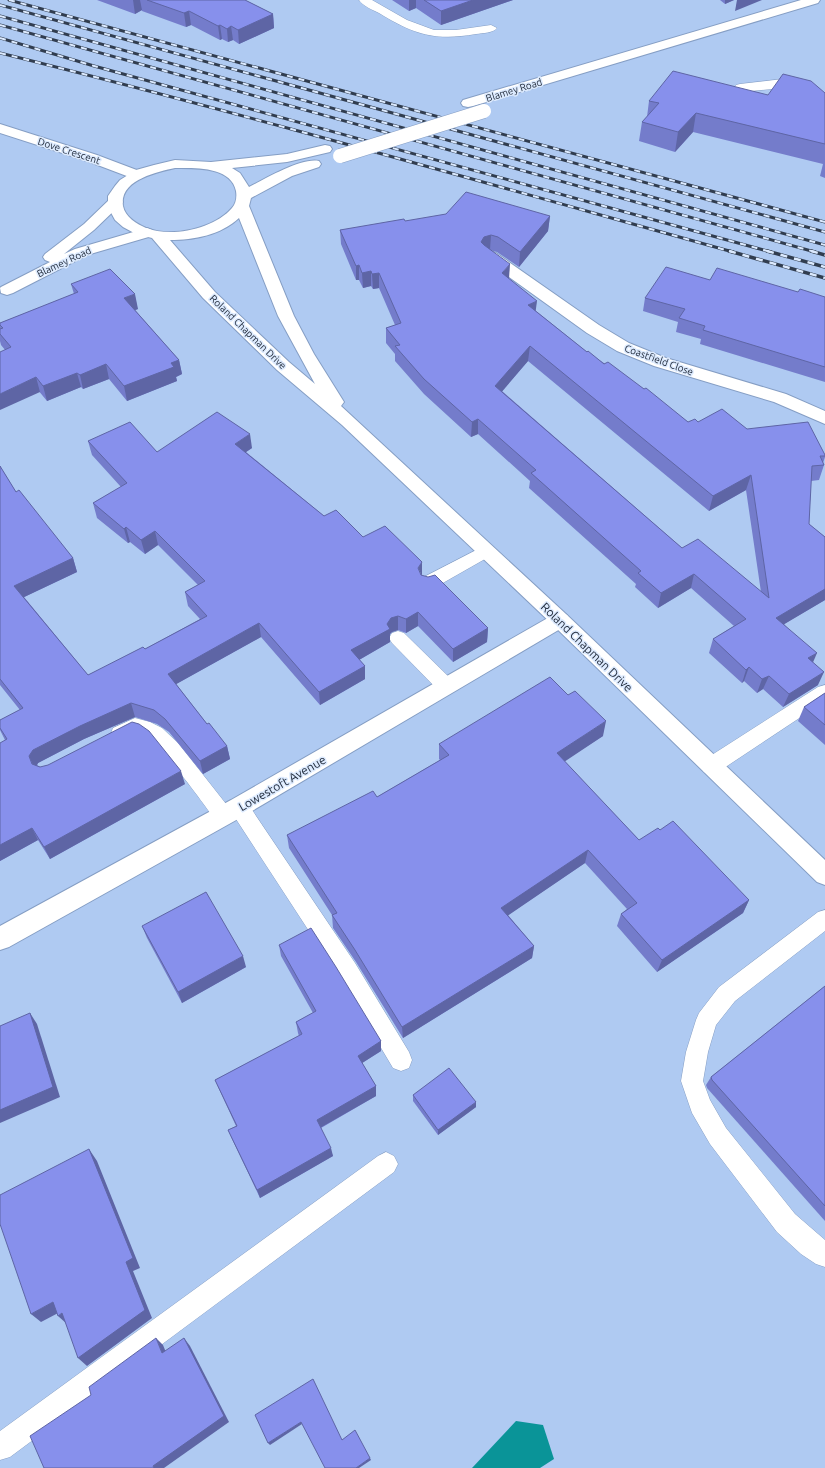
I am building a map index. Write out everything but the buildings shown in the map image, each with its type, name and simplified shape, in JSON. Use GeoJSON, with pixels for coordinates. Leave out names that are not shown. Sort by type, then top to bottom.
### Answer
{"type":"FeatureCollection","features":[{"type":"Feature","properties":{"kind":"street","name":"Blamey Road"},"geometry":{"type":"LineString","coordinates":[[211,166],[287,158],[325,149],[468,103],[814,0]]}},
{"type":"Feature","properties":{"kind":"street","name":"Blamey Road"},"geometry":{"type":"LineString","coordinates":[[243,201],[300,167],[825,9]]}},
{"type":"Feature","properties":{"kind":"street","name":"Dove Crescent"},"geometry":{"type":"LineString","coordinates":[[0,128],[92,158],[137,175]]}},
{"type":"Feature","properties":{"kind":"street"},"geometry":{"type":"LineString","coordinates":[[175,164],[211,166],[228,173],[240,183],[243,201],[234,216],[205,231],[187,234],[152,234],[130,226],[121,219],[116,211],[115,202],[117,193],[123,185],[137,175],[155,168],[175,164]]}},
{"type":"Feature","properties":{"kind":"street","name":"Roland Chapman Drive"},"geometry":{"type":"LineString","coordinates":[[243,201],[280,303],[309,360],[348,421]]}},
{"type":"Feature","properties":{"kind":"street","name":"Blamey Road"},"geometry":{"type":"LineString","coordinates":[[3,292],[89,227],[115,202]]}},
{"type":"Feature","properties":{"kind":"street","name":"Blamey Road"},"geometry":{"type":"LineString","coordinates":[[3,292],[81,252],[152,234]]}},
{"type":"Feature","properties":{"kind":"street","name":"Roland Chapman Drive"},"geometry":{"type":"LineString","coordinates":[[152,234],[209,296],[282,366],[348,421],[560,620],[825,875]]}},
{"type":"Feature","properties":{"kind":"street","name":"Coastfield Close"},"geometry":{"type":"LineString","coordinates":[[490,256],[593,329],[623,347],[660,362],[780,398],[825,418]]}},
{"type":"Feature","properties":{"kind":"street","name":"Lowestoft Avenue"},"geometry":{"type":"LineString","coordinates":[[0,939],[232,812],[560,620]]}},
{"type":"Feature","properties":{"kind":"lane"},"geometry":{"type":"LineString","coordinates":[[364,0],[409,24],[430,33],[445,35],[491,28]]}},
{"type":"Feature","properties":{"kind":"lane"},"geometry":{"type":"LineString","coordinates":[[740,88],[796,83],[825,108]]}},
{"type":"Feature","properties":{"kind":"lane"},"geometry":{"type":"LineString","coordinates":[[428,583],[486,551]]}},
{"type":"Feature","properties":{"kind":"lane"},"geometry":{"type":"LineString","coordinates":[[398,638],[446,686]]}},
{"type":"Feature","properties":{"kind":"lane"},"geometry":{"type":"LineString","coordinates":[[711,766],[825,692]]}},
{"type":"Feature","properties":{"kind":"lane"},"geometry":{"type":"LineString","coordinates":[[106,739],[135,726],[143,727],[155,733],[232,812],[348,970],[401,1060]]}},
{"type":"Feature","properties":{"kind":"lane"},"geometry":{"type":"LineString","coordinates":[[825,919],[727,994],[707,1020],[697,1052],[692,1081],[700,1105],[718,1136],[786,1223],[810,1245],[825,1255]]}},
{"type":"Feature","properties":{"kind":"lane"},"geometry":{"type":"LineString","coordinates":[[0,1447],[386,1164]]}},
{"type":"Feature","properties":{"kind":"shaded area"},"geometry":{"type":"Polygon","coordinates":[[[516,1421],[543,1425],[554,1459],[540,1468],[472,1468],[516,1421]]]}},
{"type":"Feature","properties":{"kind":"railway"},"geometry":{"type":"LineString","coordinates":[[9,0],[825,222]]}},
{"type":"Feature","properties":{"kind":"railway"},"geometry":{"type":"LineString","coordinates":[[0,5],[825,232]]}},
{"type":"Feature","properties":{"kind":"railway"},"geometry":{"type":"LineString","coordinates":[[0,16],[825,245]]}},
{"type":"Feature","properties":{"kind":"railway"},"geometry":{"type":"LineString","coordinates":[[0,25],[815,252]]}},
{"type":"Feature","properties":{"kind":"railway"},"geometry":{"type":"LineString","coordinates":[[0,38],[94,66],[771,252]]}},
{"type":"Feature","properties":{"kind":"railway"},"geometry":{"type":"LineString","coordinates":[[0,53],[184,100],[733,252]]}},
{"type":"Feature","properties":{"kind":"railway"},"geometry":{"type":"LineString","coordinates":[[729,251],[825,278]]}},
{"type":"Feature","properties":{"kind":"railway"},"geometry":{"type":"LineString","coordinates":[[767,251],[825,267]]}},
{"type":"Feature","properties":{"kind":"railway"},"geometry":{"type":"LineString","coordinates":[[811,251],[825,255]]}}]}
